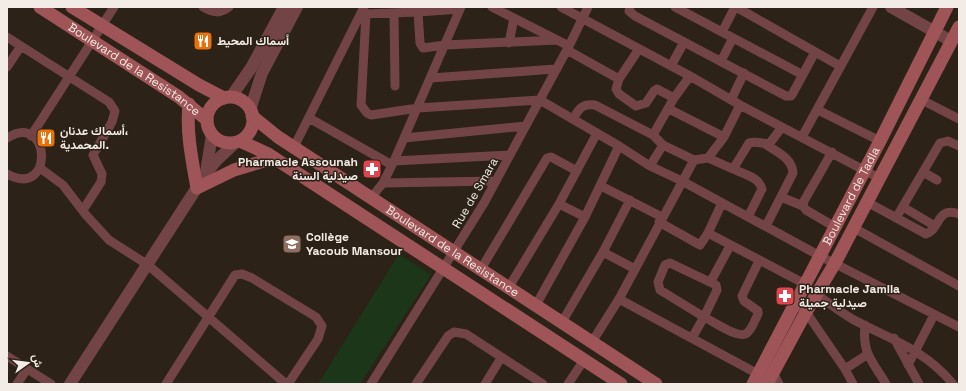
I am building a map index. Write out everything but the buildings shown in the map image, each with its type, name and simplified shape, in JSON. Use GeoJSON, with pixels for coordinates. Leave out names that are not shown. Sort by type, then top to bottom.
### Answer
{"type":"FeatureCollection","features":[{"type":"Feature","properties":{"kind":"main road","name":"Boulevard de la Resistance"},"geometry":{"type":"LineString","coordinates":[[40,7],[189,104],[207,120]]}},
{"type":"Feature","properties":{"kind":"main road","name":"Boulevard de la Resistance"},"geometry":{"type":"LineString","coordinates":[[72,7],[199,85],[228,98]]}},
{"type":"Feature","properties":{"kind":"main road","name":"Boulevard de Tadla"},"geometry":{"type":"LineString","coordinates":[[755,379],[880,141],[947,7]]}},
{"type":"Feature","properties":{"kind":"main road","name":"Boulevard de Tadla"},"geometry":{"type":"LineString","coordinates":[[773,380],[806,312],[854,228],[959,27]]}},
{"type":"Feature","properties":{"kind":"main road"},"geometry":{"type":"LineString","coordinates":[[228,98],[239,99],[251,113],[250,131],[237,142],[222,142],[212,135],[207,120],[212,106],[228,98]]}},
{"type":"Feature","properties":{"kind":"main road"},"geometry":{"type":"LineString","coordinates":[[189,104],[189,143],[197,188],[234,170],[274,158]]}},
{"type":"Feature","properties":{"kind":"main road","name":"Boulevard de la Resistance"},"geometry":{"type":"LineString","coordinates":[[251,113],[278,137],[656,384]]}},
{"type":"Feature","properties":{"kind":"main road","name":"Boulevard de la Resistance"},"geometry":{"type":"LineString","coordinates":[[237,142],[274,158],[621,384]]}},
{"type":"Feature","properties":{"kind":"street"},"geometry":{"type":"LineString","coordinates":[[31,136],[114,7]]}},
{"type":"Feature","properties":{"kind":"street"},"geometry":{"type":"LineString","coordinates":[[203,7],[210,11],[219,13],[230,7]]}},
{"type":"Feature","properties":{"kind":"street"},"geometry":{"type":"LineString","coordinates":[[228,98],[248,73],[284,7]]}},
{"type":"Feature","properties":{"kind":"street"},"geometry":{"type":"LineString","coordinates":[[251,113],[262,73],[297,7]]}},
{"type":"Feature","properties":{"kind":"street"},"geometry":{"type":"LineString","coordinates":[[492,7],[557,40],[619,79]]}},
{"type":"Feature","properties":{"kind":"street"},"geometry":{"type":"LineString","coordinates":[[561,7],[690,76],[740,105],[880,178]]}},
{"type":"Feature","properties":{"kind":"street","name":"Rue de Smara"},"geometry":{"type":"LineString","coordinates":[[370,384],[444,268],[496,181],[568,48],[588,7]]}},
{"type":"Feature","properties":{"kind":"street"},"geometry":{"type":"LineString","coordinates":[[630,7],[630,11],[635,16],[789,96],[792,94],[815,52]]}},
{"type":"Feature","properties":{"kind":"street"},"geometry":{"type":"LineString","coordinates":[[675,7],[803,75]]}},
{"type":"Feature","properties":{"kind":"street"},"geometry":{"type":"LineString","coordinates":[[722,32],[735,7],[840,66]]}},
{"type":"Feature","properties":{"kind":"street"},"geometry":{"type":"LineString","coordinates":[[802,137],[873,7]]}},
{"type":"Feature","properties":{"kind":"street"},"geometry":{"type":"LineString","coordinates":[[891,7],[951,41]]}},
{"type":"Feature","properties":{"kind":"street"},"geometry":{"type":"LineString","coordinates":[[364,12],[394,13],[461,8],[393,163],[382,183],[371,198]]}},
{"type":"Feature","properties":{"kind":"street"},"geometry":{"type":"LineString","coordinates":[[364,12],[361,105],[363,110],[371,114],[418,108],[540,100],[619,146],[650,166],[682,181],[820,256],[959,327]]}},
{"type":"Feature","properties":{"kind":"street"},"geometry":{"type":"LineString","coordinates":[[294,147],[364,12]]}},
{"type":"Feature","properties":{"kind":"street"},"geometry":{"type":"LineString","coordinates":[[418,12],[421,46],[423,48],[445,45],[557,40]]}},
{"type":"Feature","properties":{"kind":"street"},"geometry":{"type":"LineString","coordinates":[[394,13],[395,86]]}},
{"type":"Feature","properties":{"kind":"street"},"geometry":{"type":"LineString","coordinates":[[509,42],[514,18]]}},
{"type":"Feature","properties":{"kind":"street"},"geometry":{"type":"LineString","coordinates":[[7,37],[109,102],[115,111],[112,122],[93,155],[102,174],[101,182],[83,210]]}},
{"type":"Feature","properties":{"kind":"street"},"geometry":{"type":"LineString","coordinates":[[721,61],[733,38]]}},
{"type":"Feature","properties":{"kind":"street"},"geometry":{"type":"LineString","coordinates":[[671,66],[684,42]]}},
{"type":"Feature","properties":{"kind":"street"},"geometry":{"type":"LineString","coordinates":[[7,68],[21,46]]}},
{"type":"Feature","properties":{"kind":"street"},"geometry":{"type":"LineString","coordinates":[[639,49],[619,79],[616,89],[619,94],[636,106],[646,103],[657,89],[674,98]]}},
{"type":"Feature","properties":{"kind":"street"},"geometry":{"type":"LineString","coordinates":[[431,78],[555,70]]}},
{"type":"Feature","properties":{"kind":"street"},"geometry":{"type":"LineString","coordinates":[[731,100],[744,73]]}},
{"type":"Feature","properties":{"kind":"street"},"geometry":{"type":"LineString","coordinates":[[654,135],[674,98],[690,76]]}},
{"type":"Feature","properties":{"kind":"street"},"geometry":{"type":"LineString","coordinates":[[922,100],[959,119]]}},
{"type":"Feature","properties":{"kind":"street"},"geometry":{"type":"LineString","coordinates":[[573,119],[580,108],[584,105],[595,105],[654,135],[664,145],[694,160],[708,158],[757,180],[761,184],[762,189],[748,216]]}},
{"type":"Feature","properties":{"kind":"street"},"geometry":{"type":"LineString","coordinates":[[708,158],[724,137],[740,105]]}},
{"type":"Feature","properties":{"kind":"street"},"geometry":{"type":"LineString","coordinates":[[669,109],[724,137]]}},
{"type":"Feature","properties":{"kind":"street"},"geometry":{"type":"LineString","coordinates":[[818,110],[880,141]]}},
{"type":"Feature","properties":{"kind":"street"},"geometry":{"type":"LineString","coordinates":[[309,118],[393,163],[510,155]]}},
{"type":"Feature","properties":{"kind":"street"},"geometry":{"type":"LineString","coordinates":[[404,138],[526,126]]}},
{"type":"Feature","properties":{"kind":"street"},"geometry":{"type":"LineString","coordinates":[[766,144],[773,140],[782,127]]}},
{"type":"Feature","properties":{"kind":"street"},"geometry":{"type":"LineString","coordinates":[[7,138],[16,133],[24,133],[31,136],[39,143],[42,150],[40,168],[33,175],[26,178],[9,178]]}},
{"type":"Feature","properties":{"kind":"street"},"geometry":{"type":"LineString","coordinates":[[509,287],[559,204],[597,133]]}},
{"type":"Feature","properties":{"kind":"street"},"geometry":{"type":"LineString","coordinates":[[205,175],[212,135]]}},
{"type":"Feature","properties":{"kind":"street"},"geometry":{"type":"LineString","coordinates":[[733,169],[749,143],[757,141],[766,144],[789,160],[793,166],[793,173],[766,226]]}},
{"type":"Feature","properties":{"kind":"street"},"geometry":{"type":"LineString","coordinates":[[896,218],[942,141],[948,141],[959,146]]}},
{"type":"Feature","properties":{"kind":"street"},"geometry":{"type":"LineString","coordinates":[[70,384],[205,175],[215,162],[237,142]]}},
{"type":"Feature","properties":{"kind":"street"},"geometry":{"type":"LineString","coordinates":[[650,166],[664,145]]}},
{"type":"Feature","properties":{"kind":"street"},"geometry":{"type":"LineString","coordinates":[[536,305],[585,217],[619,146]]}},
{"type":"Feature","properties":{"kind":"street"},"geometry":{"type":"LineString","coordinates":[[803,206],[804,201],[832,152]]}},
{"type":"Feature","properties":{"kind":"street"},"geometry":{"type":"LineString","coordinates":[[481,269],[547,158],[551,157],[577,171]]}},
{"type":"Feature","properties":{"kind":"street"},"geometry":{"type":"LineString","coordinates":[[592,342],[635,269],[694,160]]}},
{"type":"Feature","properties":{"kind":"street"},"geometry":{"type":"LineString","coordinates":[[40,168],[63,184],[109,240],[148,265],[207,318],[287,384],[321,332],[322,326],[316,317],[252,278],[242,274],[235,275],[207,318],[166,384]]}},
{"type":"Feature","properties":{"kind":"street"},"geometry":{"type":"LineString","coordinates":[[923,172],[937,180]]}},
{"type":"Feature","properties":{"kind":"street"},"geometry":{"type":"LineString","coordinates":[[382,183],[496,181]]}},
{"type":"Feature","properties":{"kind":"street"},"geometry":{"type":"LineString","coordinates":[[601,186],[630,200],[698,244],[702,244],[722,203]]}},
{"type":"Feature","properties":{"kind":"street"},"geometry":{"type":"LineString","coordinates":[[781,197],[803,206],[806,210],[834,227]]}},
{"type":"Feature","properties":{"kind":"street"},"geometry":{"type":"LineString","coordinates":[[562,322],[603,252],[630,200]]}},
{"type":"Feature","properties":{"kind":"street"},"geometry":{"type":"LineString","coordinates":[[867,202],[926,234],[930,232],[941,216],[948,212],[959,214]]}},
{"type":"Feature","properties":{"kind":"street"},"geometry":{"type":"LineString","coordinates":[[559,204],[585,217]]}},
{"type":"Feature","properties":{"kind":"street"},"geometry":{"type":"LineString","coordinates":[[903,207],[935,226]]}},
{"type":"Feature","properties":{"kind":"street"},"geometry":{"type":"LineString","coordinates":[[854,228],[959,286]]}},
{"type":"Feature","properties":{"kind":"street"},"geometry":{"type":"LineString","coordinates":[[708,233],[730,246],[805,284]]}},
{"type":"Feature","properties":{"kind":"street"},"geometry":{"type":"LineString","coordinates":[[711,281],[730,246]]}},
{"type":"Feature","properties":{"kind":"street"},"geometry":{"type":"LineString","coordinates":[[603,252],[635,269]]}},
{"type":"Feature","properties":{"kind":"street"},"geometry":{"type":"LineString","coordinates":[[692,338],[704,317],[717,290],[716,285],[711,281],[670,263],[665,265],[658,282],[660,290],[704,317],[737,335],[746,334],[748,332],[758,314],[758,311],[744,301],[742,296],[759,260]]}},
{"type":"Feature","properties":{"kind":"street"},"geometry":{"type":"LineString","coordinates":[[816,294],[850,317],[916,350],[932,362],[953,384]]}},
{"type":"Feature","properties":{"kind":"street"},"geometry":{"type":"LineString","coordinates":[[618,299],[692,338],[755,379]]}},
{"type":"Feature","properties":{"kind":"street"},"geometry":{"type":"LineString","coordinates":[[794,304],[806,312],[845,369],[853,384]]}},
{"type":"Feature","properties":{"kind":"street"},"geometry":{"type":"LineString","coordinates":[[908,365],[934,315]]}},
{"type":"Feature","properties":{"kind":"street"},"geometry":{"type":"LineString","coordinates":[[865,325],[864,343],[868,354],[886,384]]}},
{"type":"Feature","properties":{"kind":"street"},"geometry":{"type":"LineString","coordinates":[[416,384],[448,336],[454,332],[466,334],[543,384]]}},
{"type":"Feature","properties":{"kind":"street"},"geometry":{"type":"LineString","coordinates":[[894,338],[919,384]]}},
{"type":"Feature","properties":{"kind":"street"},"geometry":{"type":"LineString","coordinates":[[845,369],[868,354]]}},
{"type":"Feature","properties":{"kind":"street"},"geometry":{"type":"LineString","coordinates":[[7,356],[50,384]]}},
{"type":"Feature","properties":{"kind":"street"},"geometry":{"type":"LineString","coordinates":[[485,384],[501,358]]}},
{"type":"Feature","properties":{"kind":"street"},"geometry":{"type":"LineString","coordinates":[[568,384],[584,360]]}},
{"type":"Feature","properties":{"kind":"street"},"geometry":{"type":"LineString","coordinates":[[17,384],[27,369]]}},
{"type":"Feature","properties":{"kind":"green space"},"geometry":{"type":"Polygon","coordinates":[[[399,254],[431,275],[360,384],[318,384],[399,254]]]}},
{"type":"Feature","properties":{"kind":"place","name":"أسماك المحيط"},"geometry":{"type":"Point","coordinates":[203,41]}},
{"type":"Feature","properties":{"kind":"place","name":"أسماك عدنان، المحمدية."},"geometry":{"type":"Point","coordinates":[46,138]}},
{"type":"Feature","properties":{"kind":"place","name":"Pharmacie Assounah صيدلية السنة"},"geometry":{"type":"Point","coordinates":[372,169]}},
{"type":"Feature","properties":{"kind":"place","name":"Collège Yacoub Mansour"},"geometry":{"type":"Point","coordinates":[292,244]}},
{"type":"Feature","properties":{"kind":"place","name":"Pharmacie Jamila صيدلية جميلة"},"geometry":{"type":"Point","coordinates":[785,296]}}]}
